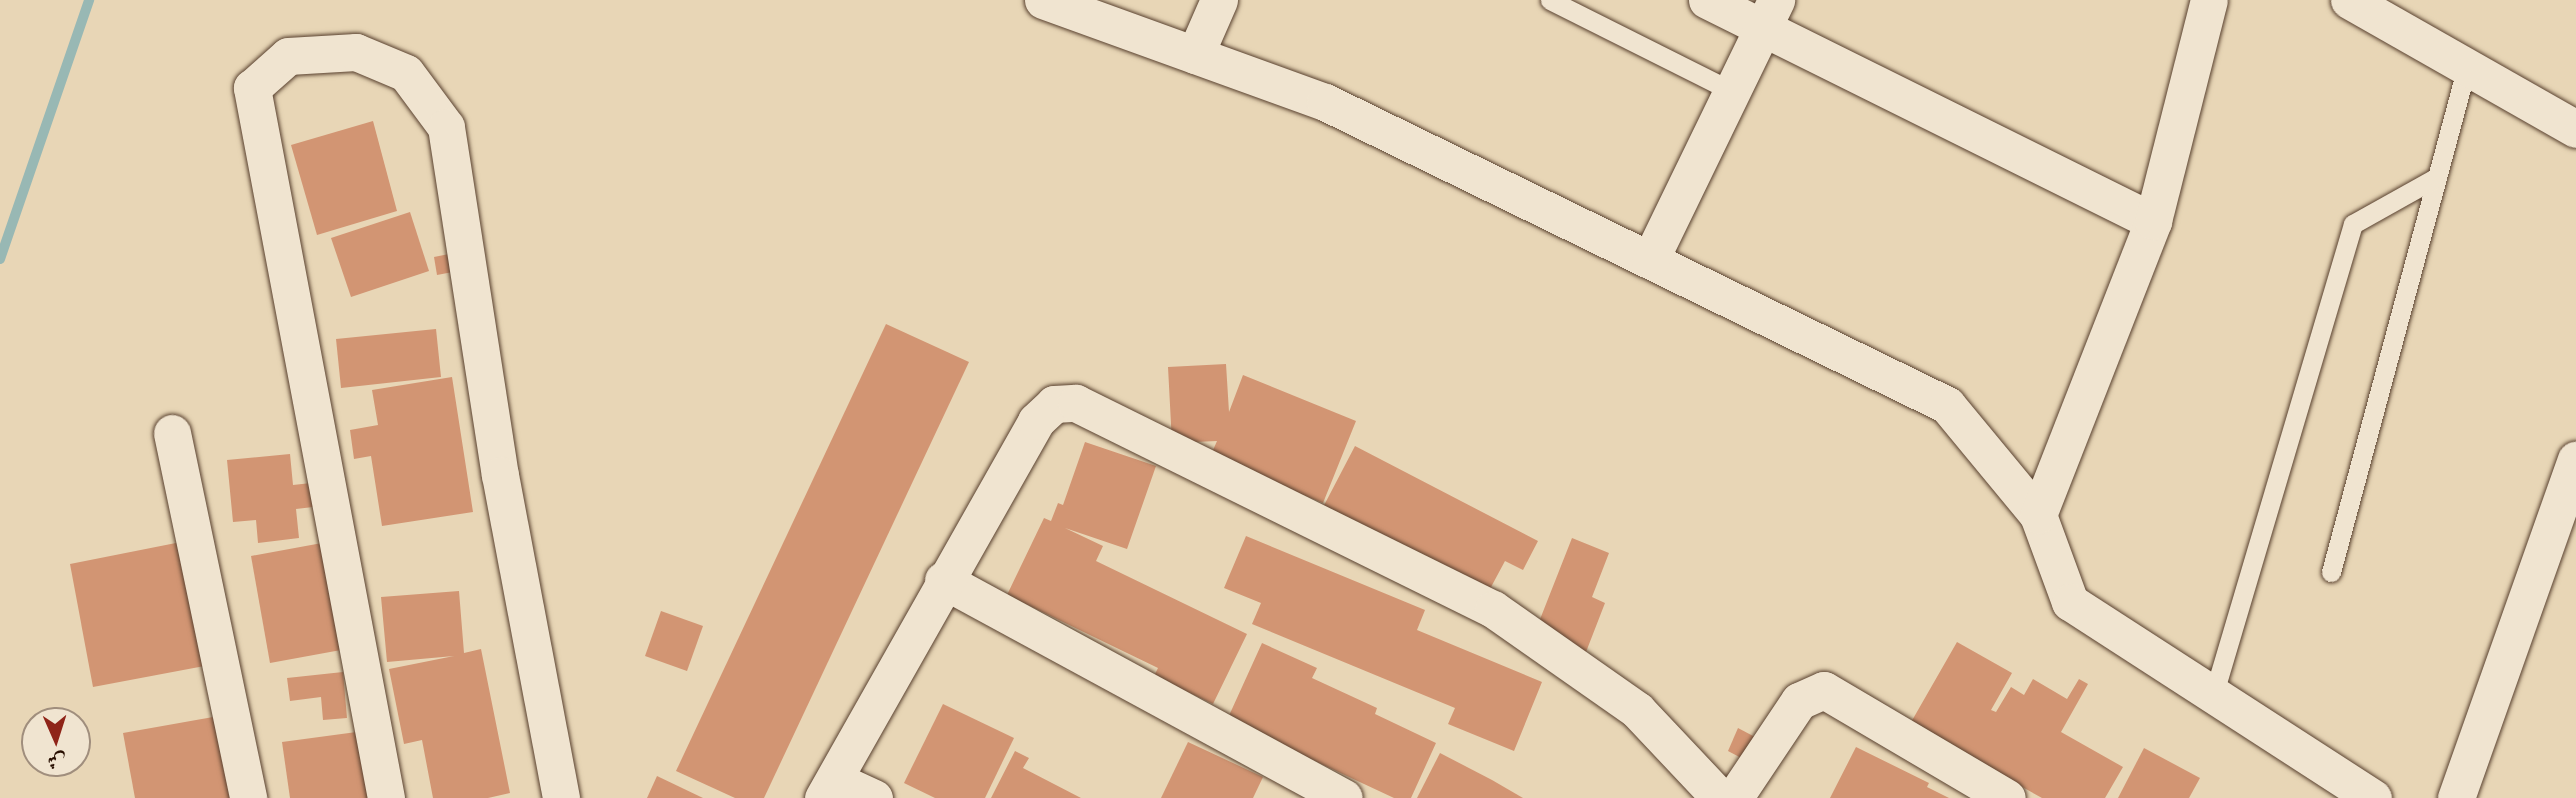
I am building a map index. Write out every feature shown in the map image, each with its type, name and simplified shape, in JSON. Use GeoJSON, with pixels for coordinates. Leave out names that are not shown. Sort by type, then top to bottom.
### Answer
{"type":"FeatureCollection","features":[{"type":"Feature","properties":{"kind":"street"},"geometry":{"type":"LineString","coordinates":[[1042,0],[1325,102],[1947,405],[2038,515],[2070,602],[2373,798]]}},
{"type":"Feature","properties":{"kind":"street"},"geometry":{"type":"LineString","coordinates":[[1195,55],[1219,0]]}},
{"type":"Feature","properties":{"kind":"street"},"geometry":{"type":"LineString","coordinates":[[1707,0],[1770,13],[2153,222]]}},
{"type":"Feature","properties":{"kind":"street"},"geometry":{"type":"LineString","coordinates":[[2038,515],[2153,222],[2209,0]]}},
{"type":"Feature","properties":{"kind":"street"},"geometry":{"type":"LineString","coordinates":[[2349,0],[2576,129]]}},
{"type":"Feature","properties":{"kind":"street"},"geometry":{"type":"LineString","coordinates":[[1650,260],[1770,13]]}},
{"type":"Feature","properties":{"kind":"street"},"geometry":{"type":"LineString","coordinates":[[386,798],[252,88],[289,56],[356,52],[406,73],[446,127],[500,475],[561,798]]}},
{"type":"Feature","properties":{"kind":"street"},"geometry":{"type":"LineString","coordinates":[[874,798],[829,789],[943,580],[1036,421],[1054,404],[1076,403],[1493,609],[1637,710],[1720,798]]}},
{"type":"Feature","properties":{"kind":"street"},"geometry":{"type":"LineString","coordinates":[[172,433],[248,798]]}},
{"type":"Feature","properties":{"kind":"street"},"geometry":{"type":"LineString","coordinates":[[2456,798],[2576,460]]}},
{"type":"Feature","properties":{"kind":"street"},"geometry":{"type":"LineString","coordinates":[[943,580],[1344,798]]}},
{"type":"Feature","properties":{"kind":"street"},"geometry":{"type":"LineString","coordinates":[[1734,798],[1799,701],[1824,690],[2007,798]]}},
{"type":"Feature","properties":{"kind":"lane"},"geometry":{"type":"LineString","coordinates":[[1550,0],[1732,92]]}},
{"type":"Feature","properties":{"kind":"lane"},"geometry":{"type":"LineString","coordinates":[[2331,572],[2467,66]]}},
{"type":"Feature","properties":{"kind":"lane"},"geometry":{"type":"LineString","coordinates":[[2214,693],[2353,224],[2437,177]]}},
{"type":"Feature","properties":{"kind":"building"},"geometry":{"type":"Polygon","coordinates":[[[373,121],[397,211],[317,235],[291,145],[373,121]]]}},
{"type":"Feature","properties":{"kind":"building"},"geometry":{"type":"Polygon","coordinates":[[[410,212],[429,271],[351,297],[331,238],[410,212]]]}},
{"type":"Feature","properties":{"kind":"building"},"geometry":{"type":"Polygon","coordinates":[[[454,253],[458,271],[437,275],[434,257],[454,253]]]}},
{"type":"Feature","properties":{"kind":"building"},"geometry":{"type":"Polygon","coordinates":[[[886,324],[969,362],[764,798],[735,798],[676,771],[886,324]]]}},
{"type":"Feature","properties":{"kind":"building"},"geometry":{"type":"Polygon","coordinates":[[[436,329],[441,377],[341,388],[336,339],[436,329]]]}},
{"type":"Feature","properties":{"kind":"building"},"geometry":{"type":"Polygon","coordinates":[[[1226,364],[1229,412],[1243,375],[1356,421],[1323,503],[1210,457],[1217,441],[1172,443],[1168,367],[1226,364]]]}},
{"type":"Feature","properties":{"kind":"building"},"geometry":{"type":"Polygon","coordinates":[[[452,377],[473,512],[382,526],[371,456],[354,459],[350,430],[378,425],[372,390],[452,377]]]}},
{"type":"Feature","properties":{"kind":"building"},"geometry":{"type":"Polygon","coordinates":[[[1085,442],[1156,466],[1127,549],[1065,528],[1103,546],[1096,561],[1247,634],[1213,704],[1154,676],[1158,668],[1007,595],[1044,518],[1051,521],[1058,503],[1063,505],[1085,442]]]}},
{"type":"Feature","properties":{"kind":"building"},"geometry":{"type":"Polygon","coordinates":[[[1355,446],[1538,541],[1523,570],[1505,561],[1483,602],[1319,515],[1355,446]]]}},
{"type":"Feature","properties":{"kind":"building"},"geometry":{"type":"Polygon","coordinates":[[[290,454],[293,485],[311,483],[313,507],[296,509],[299,538],[258,543],[256,520],[233,522],[227,460],[290,454]]]}},
{"type":"Feature","properties":{"kind":"building"},"geometry":{"type":"Polygon","coordinates":[[[1246,536],[1425,610],[1417,630],[1542,682],[1514,751],[1448,724],[1455,708],[1252,624],[1261,603],[1224,588],[1246,536]]]}},
{"type":"Feature","properties":{"kind":"building"},"geometry":{"type":"Polygon","coordinates":[[[1572,538],[1609,553],[1592,597],[1605,603],[1586,652],[1535,632],[1572,538]]]}},
{"type":"Feature","properties":{"kind":"building"},"geometry":{"type":"Polygon","coordinates":[[[191,540],[215,664],[93,687],[70,564],[191,540]]]}},
{"type":"Feature","properties":{"kind":"building"},"geometry":{"type":"Polygon","coordinates":[[[322,543],[341,650],[270,663],[251,556],[322,543]]]}},
{"type":"Feature","properties":{"kind":"building"},"geometry":{"type":"Polygon","coordinates":[[[459,591],[464,653],[481,649],[510,793],[488,798],[433,798],[422,740],[404,744],[389,669],[454,656],[387,662],[381,597],[459,591]]]}},
{"type":"Feature","properties":{"kind":"building"},"geometry":{"type":"Polygon","coordinates":[[[661,611],[703,626],[687,671],[645,656],[661,611]]]}},
{"type":"Feature","properties":{"kind":"building"},"geometry":{"type":"Polygon","coordinates":[[[1957,642],[2012,673],[1991,710],[1996,712],[2011,687],[2024,695],[2033,679],[2067,699],[2079,679],[2088,684],[2061,732],[2123,767],[2105,798],[2042,798],[1910,724],[1957,642]]]}},
{"type":"Feature","properties":{"kind":"building"},"geometry":{"type":"Polygon","coordinates":[[[1262,643],[1317,668],[1312,678],[1377,708],[1375,714],[1436,743],[1411,798],[1394,798],[1227,720],[1262,643]]]}},
{"type":"Feature","properties":{"kind":"building"},"geometry":{"type":"Polygon","coordinates":[[[343,672],[347,718],[323,720],[321,697],[290,701],[287,678],[343,672]]]}},
{"type":"Feature","properties":{"kind":"building"},"geometry":{"type":"Polygon","coordinates":[[[943,704],[1014,738],[985,798],[935,798],[904,783],[943,704]]]}},
{"type":"Feature","properties":{"kind":"building"},"geometry":{"type":"Polygon","coordinates":[[[230,714],[238,798],[135,798],[123,733],[230,714]]]}},
{"type":"Feature","properties":{"kind":"building"},"geometry":{"type":"Polygon","coordinates":[[[1738,728],[1755,737],[1745,760],[1728,751],[1738,728]]]}},
{"type":"Feature","properties":{"kind":"building"},"geometry":{"type":"Polygon","coordinates":[[[364,731],[374,798],[290,798],[282,742],[364,731]]]}},
{"type":"Feature","properties":{"kind":"building"},"geometry":{"type":"Polygon","coordinates":[[[1188,742],[1263,777],[1253,798],[1161,798],[1188,742]]]}},
{"type":"Feature","properties":{"kind":"building"},"geometry":{"type":"Polygon","coordinates":[[[1856,747],[1929,783],[1927,787],[1949,798],[1830,798],[1856,747]]]}},
{"type":"Feature","properties":{"kind":"building"},"geometry":{"type":"Polygon","coordinates":[[[2144,748],[2200,778],[2189,798],[2118,798],[2144,748]]]}},
{"type":"Feature","properties":{"kind":"building"},"geometry":{"type":"Polygon","coordinates":[[[1015,751],[1029,758],[1023,768],[1081,798],[991,798],[1015,751]]]}},
{"type":"Feature","properties":{"kind":"building"},"geometry":{"type":"Polygon","coordinates":[[[1440,753],[1492,780],[1523,798],[1417,798],[1440,753]]]}},
{"type":"Feature","properties":{"kind":"building"},"geometry":{"type":"Polygon","coordinates":[[[657,776],[703,798],[647,798],[657,776]]]}},
{"type":"Feature","properties":{"kind":"waterway"},"geometry":{"type":"LineString","coordinates":[[0,259],[89,0]]}}]}
